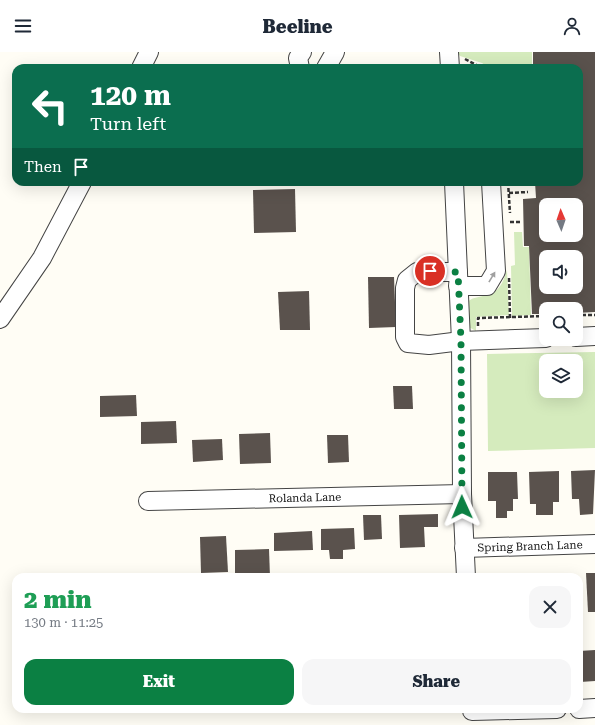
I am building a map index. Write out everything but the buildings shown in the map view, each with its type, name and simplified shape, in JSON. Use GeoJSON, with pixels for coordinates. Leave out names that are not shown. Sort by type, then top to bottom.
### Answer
{"type":"FeatureCollection","features":[{"type":"Feature","properties":{"kind":"street"},"geometry":{"type":"LineString","coordinates":[[143,64],[149,52]]}},
{"type":"Feature","properties":{"kind":"street"},"geometry":{"type":"LineString","coordinates":[[299,64],[298,58],[302,52]]}},
{"type":"Feature","properties":{"kind":"street"},"geometry":{"type":"LineString","coordinates":[[449,52],[450,64]]}},
{"type":"Feature","properties":{"kind":"street"},"geometry":{"type":"LineString","coordinates":[[0,319],[42,258],[80,186]]}},
{"type":"Feature","properties":{"kind":"street"},"geometry":{"type":"LineString","coordinates":[[454,186],[461,341],[462,494],[466,573]]}},
{"type":"Feature","properties":{"kind":"street"},"geometry":{"type":"LineString","coordinates":[[491,186],[496,272],[488,286],[417,272],[407,280],[405,288],[405,337],[408,342],[429,345],[461,341],[539,338]]}},
{"type":"Feature","properties":{"kind":"street"},"geometry":{"type":"LineString","coordinates":[[583,337],[595,336]]}},
{"type":"Feature","properties":{"kind":"street","name":"Rolanda Lane"},"geometry":{"type":"LineString","coordinates":[[148,501],[462,494]]}},
{"type":"Feature","properties":{"kind":"street","name":"Spring Branch Lane"},"geometry":{"type":"LineString","coordinates":[[464,548],[595,544]]}},
{"type":"Feature","properties":{"kind":"street"},"geometry":{"type":"LineString","coordinates":[[583,708],[595,708]]}},
{"type":"Feature","properties":{"kind":"street"},"geometry":{"type":"LineString","coordinates":[[472,715],[500,713]]}},
{"type":"Feature","properties":{"kind":"path"},"geometry":{"type":"LineString","coordinates":[[509,193],[528,192]]}},
{"type":"Feature","properties":{"kind":"path"},"geometry":{"type":"LineString","coordinates":[[510,222],[522,222]]}},
{"type":"Feature","properties":{"kind":"path"},"geometry":{"type":"LineString","coordinates":[[583,315],[595,315]]}},
{"type":"Feature","properties":{"kind":"path"},"geometry":{"type":"LineString","coordinates":[[478,318],[539,316]]}},
{"type":"Feature","properties":{"kind":"green space"},"geometry":{"type":"Polygon","coordinates":[[[457,52],[532,52],[532,64],[483,64],[460,56],[457,52]]]}},
{"type":"Feature","properties":{"kind":"green space"},"geometry":{"type":"Polygon","coordinates":[[[514,232],[522,232],[523,247],[529,247],[531,315],[512,316],[511,266],[515,265],[514,232]]]}},
{"type":"Feature","properties":{"kind":"green space"},"geometry":{"type":"Polygon","coordinates":[[[507,270],[509,315],[476,317],[476,331],[467,326],[465,307],[469,300],[489,295],[498,289],[507,270]]]}},
{"type":"Feature","properties":{"kind":"green space"},"geometry":{"type":"Polygon","coordinates":[[[595,352],[595,448],[488,451],[487,354],[595,352]]]}},
{"type":"Feature","properties":{"kind":"route"},"geometry":{"type":"LineString","coordinates":[[430,271],[458,272],[461,341],[462,507]]}}]}
